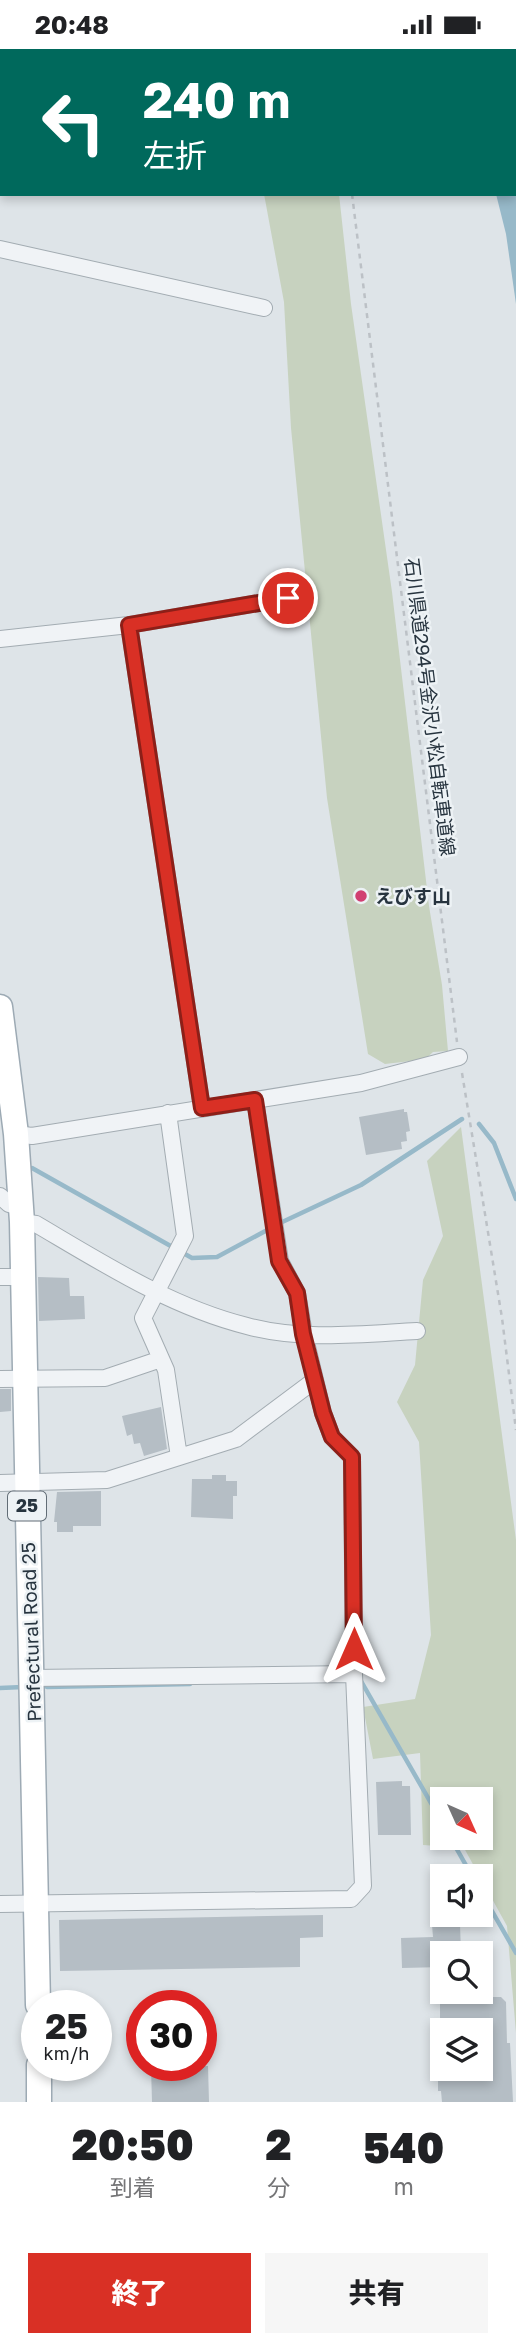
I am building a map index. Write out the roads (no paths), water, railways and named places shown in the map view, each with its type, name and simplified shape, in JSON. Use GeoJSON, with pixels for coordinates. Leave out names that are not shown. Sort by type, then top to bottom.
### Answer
{"type":"FeatureCollection","features":[{"type":"Feature","properties":{"kind":"main road","name":"Prefectural Road 25"},"geometry":{"type":"LineString","coordinates":[[0,1007],[3,1054],[16,1134],[11,1277],[12,1379],[26,1483],[38,1990]]}},
{"type":"Feature","properties":{"kind":"main road"},"geometry":{"type":"LineString","coordinates":[[39,2081],[39,2102]]}},
{"type":"Feature","properties":{"kind":"street"},"geometry":{"type":"LineString","coordinates":[[0,249],[264,308]]}},
{"type":"Feature","properties":{"kind":"street"},"geometry":{"type":"LineString","coordinates":[[0,639],[129,625],[288,598]]}},
{"type":"Feature","properties":{"kind":"street"},"geometry":{"type":"LineString","coordinates":[[129,625],[202,1108]]}},
{"type":"Feature","properties":{"kind":"street"},"geometry":{"type":"LineString","coordinates":[[16,1134],[33,1136],[361,1083],[459,1057]]}},
{"type":"Feature","properties":{"kind":"street"},"geometry":{"type":"LineString","coordinates":[[0,1903],[351,1899],[363,1886],[354,1674],[352,1457],[332,1437],[303,1334],[297,1293],[279,1261],[255,1100]]}},
{"type":"Feature","properties":{"kind":"street"},"geometry":{"type":"LineString","coordinates":[[168,1113],[185,1236],[143,1318],[166,1370],[179,1457]]}},
{"type":"Feature","properties":{"kind":"street"},"geometry":{"type":"LineString","coordinates":[[14,1208],[111,1268],[188,1308],[249,1327],[327,1336],[417,1331]]}},
{"type":"Feature","properties":{"kind":"street"},"geometry":{"type":"LineString","coordinates":[[12,1379],[105,1378],[161,1359]]}},
{"type":"Feature","properties":{"kind":"street"},"geometry":{"type":"LineString","coordinates":[[0,1483],[107,1480],[236,1439],[315,1380]]}},
{"type":"Feature","properties":{"kind":"street"},"geometry":{"type":"LineString","coordinates":[[32,1678],[354,1674]]}},
{"type":"Feature","properties":{"kind":"water"},"geometry":{"type":"Polygon","coordinates":[[[496,196],[516,196],[516,304],[506,234],[496,196]]]}},
{"type":"Feature","properties":{"kind":"waterway"},"geometry":{"type":"LineString","coordinates":[[278,1224],[361,1185],[462,1119]]}},
{"type":"Feature","properties":{"kind":"waterway"},"geometry":{"type":"LineString","coordinates":[[479,1124],[494,1143],[516,1199]]}},
{"type":"Feature","properties":{"kind":"waterway"},"geometry":{"type":"LineString","coordinates":[[32,1168],[192,1258],[217,1257],[271,1228]]}},
{"type":"Feature","properties":{"kind":"waterway"},"geometry":{"type":"LineString","coordinates":[[361,1681],[430,1801]]}},
{"type":"Feature","properties":{"kind":"waterway"},"geometry":{"type":"LineString","coordinates":[[47,1687],[190,1684]]}},
{"type":"Feature","properties":{"kind":"waterway"},"geometry":{"type":"LineString","coordinates":[[0,1688],[23,1687]]}},
{"type":"Feature","properties":{"kind":"waterway"},"geometry":{"type":"LineString","coordinates":[[457,1850],[465,1864]]}},
{"type":"Feature","properties":{"kind":"waterway"},"geometry":{"type":"LineString","coordinates":[[493,1913],[516,1953]]}},
{"type":"Feature","properties":{"kind":"place","name":"えびす山"},"geometry":{"type":"Point","coordinates":[361,896]}}]}
